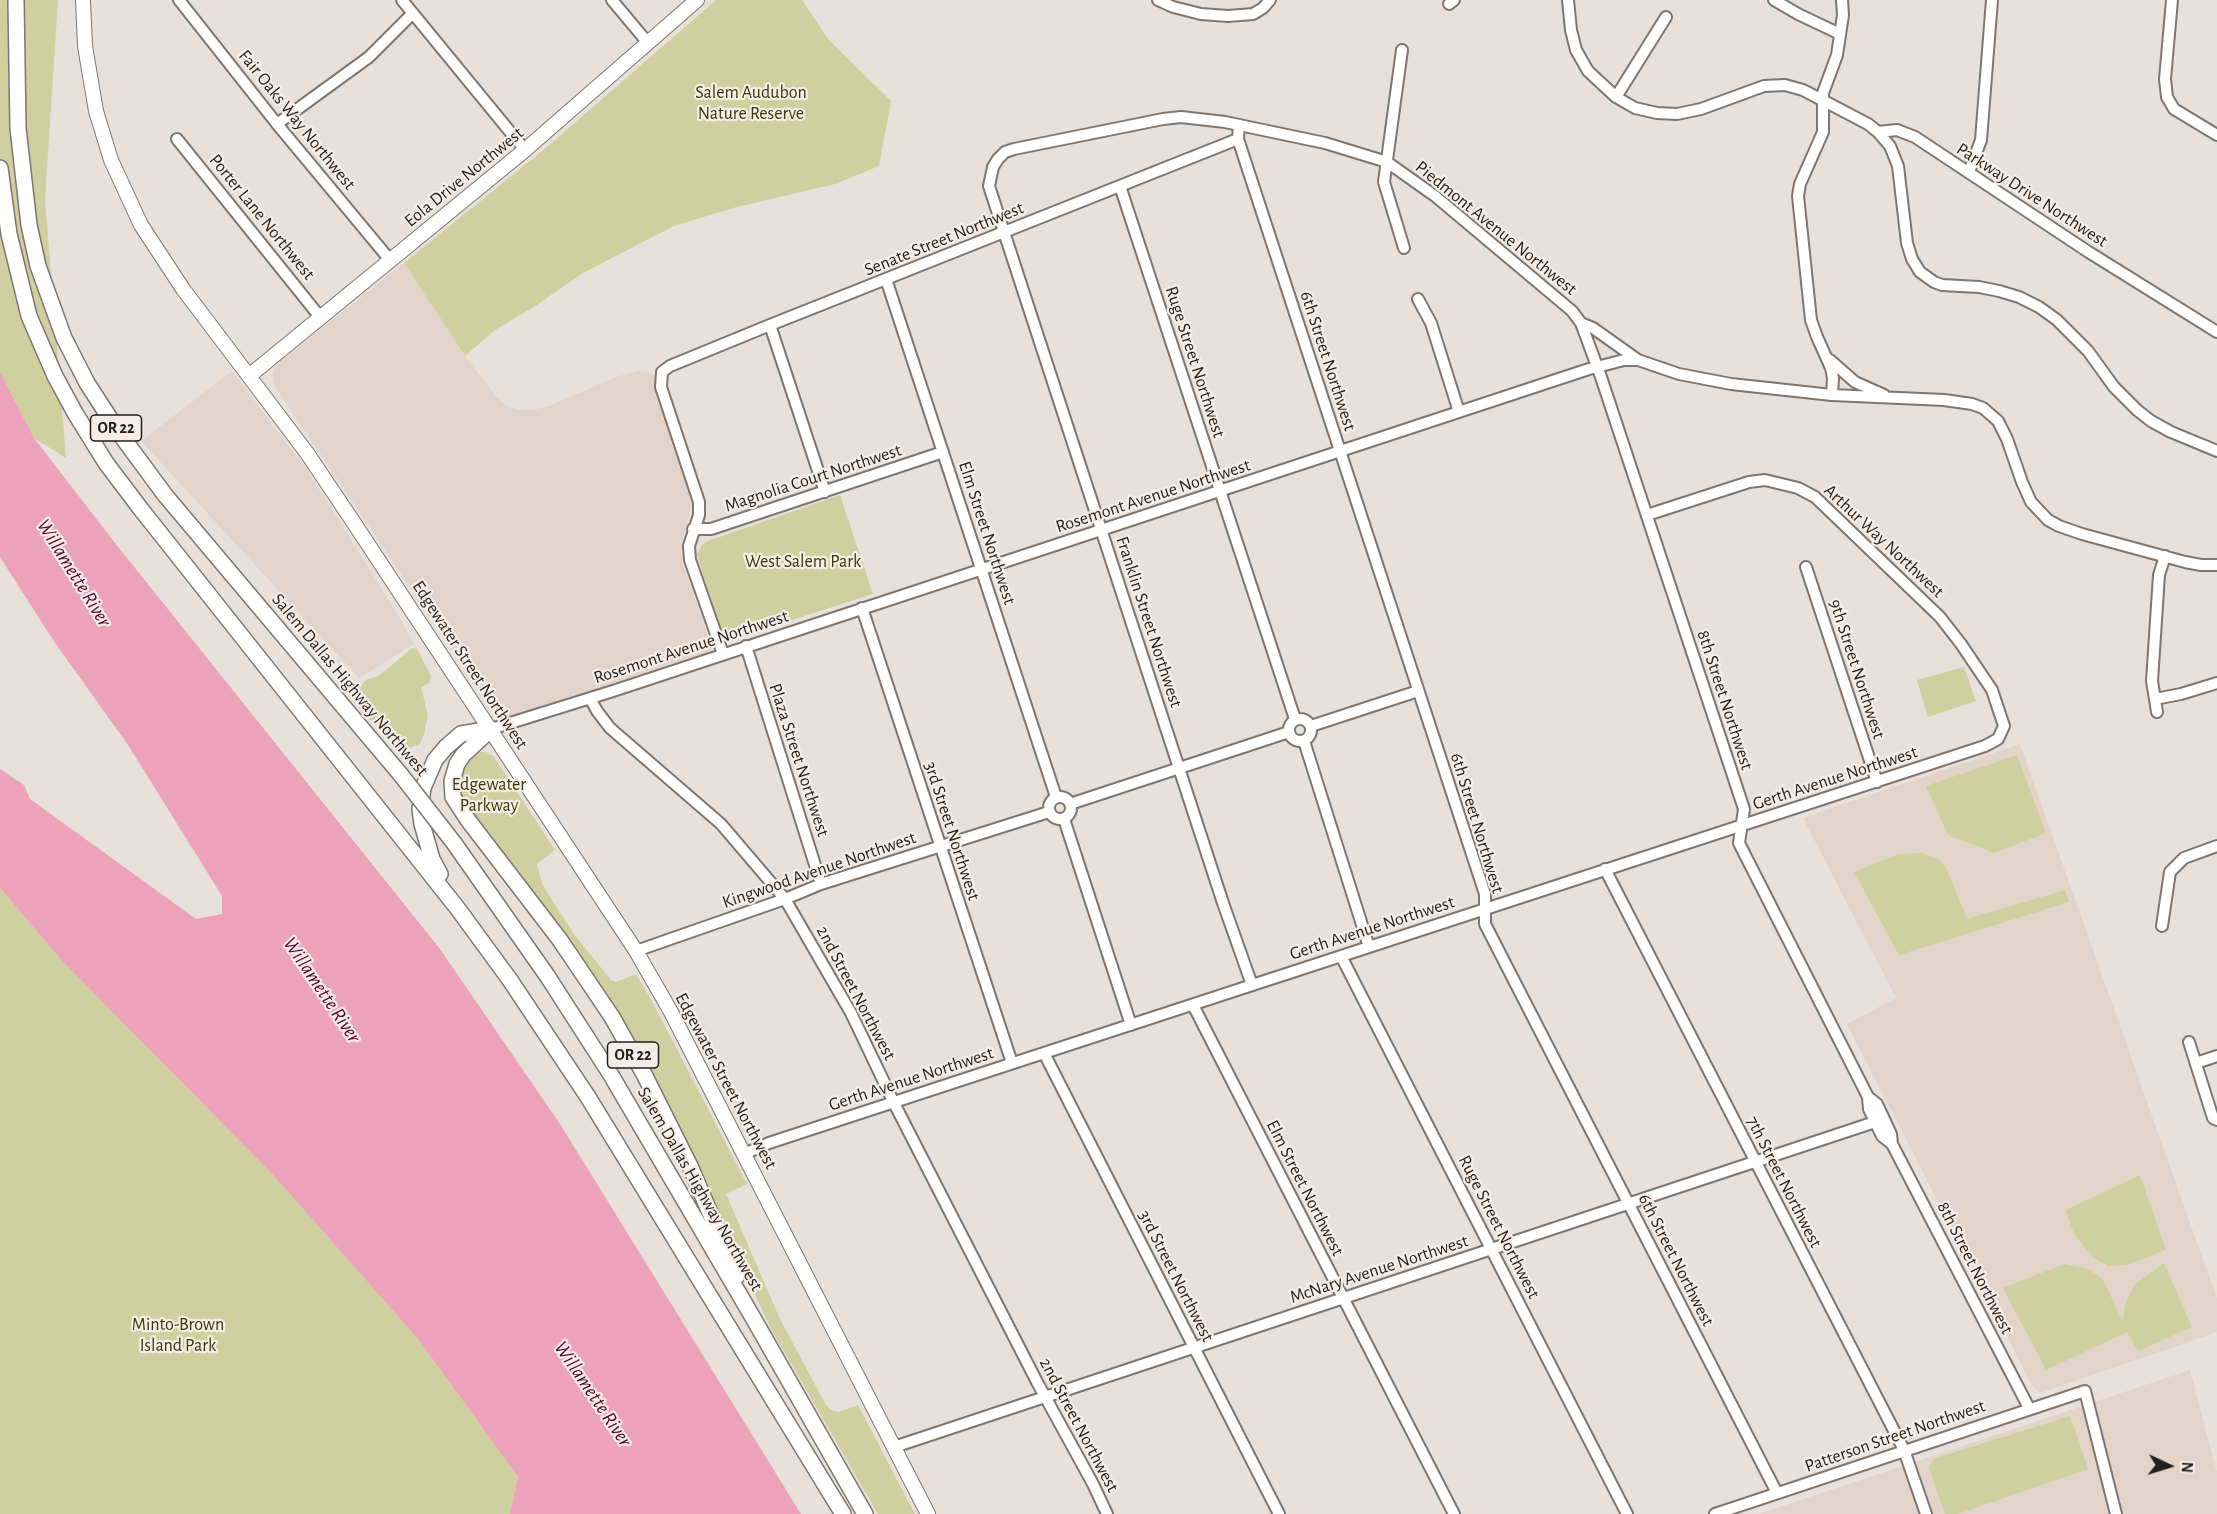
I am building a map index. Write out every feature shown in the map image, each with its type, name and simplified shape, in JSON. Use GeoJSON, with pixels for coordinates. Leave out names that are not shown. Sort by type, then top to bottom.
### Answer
{"type":"FeatureCollection","features":[{"type":"Feature","properties":{"kind":"highway","name":"Salem Dallas Highway Northwest"},"geometry":{"type":"LineString","coordinates":[[16,0],[18,128],[25,195],[38,266],[64,338],[92,391],[165,495],[401,775],[516,929],[582,1028],[752,1316],[865,1514]]}},
{"type":"Feature","properties":{"kind":"highway","name":"OR 22"},"geometry":{"type":"LineString","coordinates":[[0,168],[9,234],[29,316],[55,376],[106,463],[458,909],[537,1018],[588,1097],[843,1514]]}},
{"type":"Feature","properties":{"kind":"highway","name":"OR 22"},"geometry":{"type":"LineString","coordinates":[[458,909],[443,882],[426,842],[420,809],[423,788],[435,760],[446,747],[461,734],[491,729]]}},
{"type":"Feature","properties":{"kind":"highway","name":"OR 22"},"geometry":{"type":"LineString","coordinates":[[491,729],[463,755],[457,764],[452,781],[453,798],[560,940],[617,1026],[690,1166],[731,1260],[752,1316]]}},
{"type":"Feature","properties":{"kind":"main road","name":"Edgewater Street Northwest"},"geometry":{"type":"LineString","coordinates":[[83,0],[86,46],[96,111],[109,153],[141,225],[158,253],[313,462],[636,951],[671,1012],[928,1514]]}},
{"type":"Feature","properties":{"kind":"main road","name":"Eola Drive Northwest"},"geometry":{"type":"LineString","coordinates":[[249,375],[525,150],[697,0]]}},
{"type":"Feature","properties":{"kind":"street","name":"Fair Oaks Way Northwest"},"geometry":{"type":"LineString","coordinates":[[179,0],[277,124],[390,260]]}},
{"type":"Feature","properties":{"kind":"street"},"geometry":{"type":"LineString","coordinates":[[402,0],[525,150]]}},
{"type":"Feature","properties":{"kind":"street"},"geometry":{"type":"LineString","coordinates":[[612,0],[648,43]]}},
{"type":"Feature","properties":{"kind":"street"},"geometry":{"type":"LineString","coordinates":[[1158,0],[1173,8],[1227,16],[1253,14],[1270,0]]}},
{"type":"Feature","properties":{"kind":"street","name":"Parkway Drive Northwest"},"geometry":{"type":"LineString","coordinates":[[1568,0],[1576,50],[1588,71],[1616,97],[1635,108],[1657,113],[1677,114],[1701,109],[1764,86],[1785,85],[1824,100],[1878,132],[1897,130],[1906,133],[1970,172],[2086,251],[2217,332]]}},
{"type":"Feature","properties":{"kind":"street"},"geometry":{"type":"LineString","coordinates":[[1774,0],[1840,34]]}},
{"type":"Feature","properties":{"kind":"street"},"geometry":{"type":"LineString","coordinates":[[1832,395],[1833,378],[1811,320],[1798,196],[1800,184],[1823,132],[1824,86],[1837,55],[1842,0]]}},
{"type":"Feature","properties":{"kind":"street"},"geometry":{"type":"LineString","coordinates":[[1970,172],[1981,141],[1992,0]]}},
{"type":"Feature","properties":{"kind":"street"},"geometry":{"type":"LineString","coordinates":[[2172,0],[2165,79],[2166,97],[2174,109],[2217,135]]}},
{"type":"Feature","properties":{"kind":"street"},"geometry":{"type":"LineString","coordinates":[[277,124],[369,57],[413,13]]}},
{"type":"Feature","properties":{"kind":"street"},"geometry":{"type":"LineString","coordinates":[[1616,97],[1666,17]]}},
{"type":"Feature","properties":{"kind":"street"},"geometry":{"type":"LineString","coordinates":[[1402,50],[1384,182],[1404,248]]}},
{"type":"Feature","properties":{"kind":"street","name":"Piedmont Avenue Northwest"},"geometry":{"type":"LineString","coordinates":[[1003,234],[989,186],[993,167],[1005,152],[1043,142],[1163,119],[1203,119],[1325,143],[1387,162],[1441,202],[1572,311],[1581,323],[1597,366]]}},
{"type":"Feature","properties":{"kind":"street","name":"6th Street Northwest"},"geometry":{"type":"LineString","coordinates":[[1239,125],[1238,139],[1485,894],[1485,924],[1777,1493]]}},
{"type":"Feature","properties":{"kind":"street"},"geometry":{"type":"LineString","coordinates":[[1878,132],[1890,146],[1898,166],[1907,243],[1912,259],[1920,272],[1942,285],[1979,287],[1999,291],[2019,297],[2039,307],[2071,333],[2088,351],[2114,387],[2137,410],[2171,432],[2217,452]]}},
{"type":"Feature","properties":{"kind":"street","name":"Porter Lane Northwest"},"geometry":{"type":"LineString","coordinates":[[177,139],[320,317]]}},
{"type":"Feature","properties":{"kind":"street","name":"Senate Street Northwest"},"geometry":{"type":"LineString","coordinates":[[693,529],[699,515],[699,502],[661,387],[662,372],[670,366],[1238,139]]}},
{"type":"Feature","properties":{"kind":"street","name":"Ruge Street Northwest"},"geometry":{"type":"LineString","coordinates":[[1120,186],[1295,719]]}},
{"type":"Feature","properties":{"kind":"street","name":"Franklin Street Northwest"},"geometry":{"type":"LineString","coordinates":[[1003,234],[1252,985]]}},
{"type":"Feature","properties":{"kind":"street","name":"Elm Street Northwest"},"geometry":{"type":"LineString","coordinates":[[886,279],[1056,797]]}},
{"type":"Feature","properties":{"kind":"street"},"geometry":{"type":"LineString","coordinates":[[1418,299],[1431,323],[1459,412]]}},
{"type":"Feature","properties":{"kind":"street"},"geometry":{"type":"LineString","coordinates":[[1581,323],[1593,328],[1638,360]]}},
{"type":"Feature","properties":{"kind":"street"},"geometry":{"type":"LineString","coordinates":[[770,325],[825,492]]}},
{"type":"Feature","properties":{"kind":"street"},"geometry":{"type":"LineString","coordinates":[[1824,355],[1855,382],[1892,398]]}},
{"type":"Feature","properties":{"kind":"street","name":"Rosemont Avenue Northwest"},"geometry":{"type":"LineString","coordinates":[[491,729],[1102,531],[1597,366],[1624,360],[1638,360],[1699,379],[1832,395],[1959,401],[1983,408],[1998,421],[2031,502],[2048,520],[2070,530],[2165,556],[2201,565],[2217,565]]}},
{"type":"Feature","properties":{"kind":"street","name":"8th Street Northwest"},"geometry":{"type":"LineString","coordinates":[[1597,366],[1744,809],[1739,843],[1868,1097],[1869,1109],[1882,1136],[1892,1144]]}},
{"type":"Feature","properties":{"kind":"street","name":"Magnolia Court Northwest"},"geometry":{"type":"LineString","coordinates":[[693,529],[711,530],[943,452]]}},
{"type":"Feature","properties":{"kind":"street","name":"Arthur Way Northwest"},"geometry":{"type":"LineString","coordinates":[[1647,515],[1749,482],[1765,480],[1798,488],[1815,497],[1940,617],[1992,690],[2004,726]]}},
{"type":"Feature","properties":{"kind":"street"},"geometry":{"type":"LineString","coordinates":[[693,529],[689,546],[690,560],[723,654]]}},
{"type":"Feature","properties":{"kind":"street"},"geometry":{"type":"LineString","coordinates":[[2157,711],[2152,681],[2159,575],[2165,556]]}},
{"type":"Feature","properties":{"kind":"street","name":"9th Street Northwest"},"geometry":{"type":"LineString","coordinates":[[1806,567],[1877,782]]}},
{"type":"Feature","properties":{"kind":"street","name":"3rd Street Northwest"},"geometry":{"type":"LineString","coordinates":[[862,608],[1011,1064]]}},
{"type":"Feature","properties":{"kind":"street","name":"Plaza Street Northwest"},"geometry":{"type":"LineString","coordinates":[[746,646],[821,884]]}},
{"type":"Feature","properties":{"kind":"street"},"geometry":{"type":"LineString","coordinates":[[2155,699],[2217,683]]}},
{"type":"Feature","properties":{"kind":"street"},"geometry":{"type":"LineString","coordinates":[[1311,726],[1418,691]]}},
{"type":"Feature","properties":{"kind":"street","name":"2nd Street Northwest"},"geometry":{"type":"LineString","coordinates":[[590,698],[610,728],[721,824],[785,899],[851,1012],[894,1103],[1107,1514]]}},
{"type":"Feature","properties":{"kind":"street"},"geometry":{"type":"LineString","coordinates":[[1295,719],[1307,720],[1311,726],[1310,737],[1304,741],[1292,738],[1289,732],[1291,723],[1295,719]]}},
{"type":"Feature","properties":{"kind":"street","name":"Gerth Avenue Northwest"},"geometry":{"type":"LineString","coordinates":[[744,1154],[1044,1053],[1985,746],[1998,739],[2004,726]]}},
{"type":"Feature","properties":{"kind":"street"},"geometry":{"type":"LineString","coordinates":[[1070,804],[1289,732]]}},
{"type":"Feature","properties":{"kind":"street"},"geometry":{"type":"LineString","coordinates":[[1304,741],[1369,947]]}},
{"type":"Feature","properties":{"kind":"street"},"geometry":{"type":"LineString","coordinates":[[1056,797],[1066,799],[1070,804],[1069,815],[1064,819],[1053,817],[1049,812],[1048,806],[1056,797]]}},
{"type":"Feature","properties":{"kind":"street","name":"Kingwood Avenue Northwest"},"geometry":{"type":"LineString","coordinates":[[636,951],[785,899],[821,884],[1049,812]]}},
{"type":"Feature","properties":{"kind":"street"},"geometry":{"type":"LineString","coordinates":[[1064,819],[1131,1025]]}},
{"type":"Feature","properties":{"kind":"street"},"geometry":{"type":"LineString","coordinates":[[2162,926],[2170,872],[2178,862],[2190,855],[2217,846]]}},
{"type":"Feature","properties":{"kind":"street","name":"7th Street Northwest"},"geometry":{"type":"LineString","coordinates":[[1605,869],[1904,1450],[1926,1514]]}},
{"type":"Feature","properties":{"kind":"street","name":"Ruge Street Northwest"},"geometry":{"type":"LineString","coordinates":[[1341,956],[1628,1514]]}},
{"type":"Feature","properties":{"kind":"street","name":"Elm Street Northwest"},"geometry":{"type":"LineString","coordinates":[[1193,1005],[1454,1514]]}},
{"type":"Feature","properties":{"kind":"street"},"geometry":{"type":"LineString","coordinates":[[2189,1041],[2214,1118],[2217,1120]]}},
{"type":"Feature","properties":{"kind":"street","name":"3rd Street Northwest"},"geometry":{"type":"LineString","coordinates":[[1044,1053],[1279,1514]]}},
{"type":"Feature","properties":{"kind":"street"},"geometry":{"type":"LineString","coordinates":[[2196,1063],[2217,1056]]}},
{"type":"Feature","properties":{"kind":"street","name":"8th Street Northwest"},"geometry":{"type":"LineString","coordinates":[[1868,1097],[1877,1104],[1891,1134],[1892,1144],[2029,1408]]}},
{"type":"Feature","properties":{"kind":"street","name":"McNary Avenue Northwest"},"geometry":{"type":"LineString","coordinates":[[894,1447],[1875,1122]]}},
{"type":"Feature","properties":{"kind":"street","name":"Patterson Street Northwest"},"geometry":{"type":"LineString","coordinates":[[1715,1514],[2085,1391],[2116,1514]]}},
{"type":"Feature","properties":{"kind":"shaded area"},"geometry":{"type":"Polygon","coordinates":[[[404,263],[465,356],[506,406],[518,410],[533,410],[549,406],[616,377],[637,371],[648,372],[654,376],[692,504],[681,543],[682,562],[708,636],[711,648],[708,652],[512,716],[500,715],[493,711],[274,385],[273,373],[277,364],[404,263]]]}},
{"type":"Feature","properties":{"kind":"shaded area"},"geometry":{"type":"Polygon","coordinates":[[[232,371],[307,470],[414,644],[359,678],[141,441],[232,371]]]}},
{"type":"Feature","properties":{"kind":"shaded area"},"geometry":{"type":"Polygon","coordinates":[[[2020,744],[2217,1299],[2217,1332],[2040,1393],[2033,1387],[1847,1024],[1896,998],[1803,818],[2020,744]]]}},
{"type":"Feature","properties":{"kind":"shaded area"},"geometry":{"type":"Polygon","coordinates":[[[2190,1370],[2217,1473],[2217,1514],[1759,1514],[2190,1370]]]}},
{"type":"Feature","properties":{"kind":"green space"},"geometry":{"type":"Polygon","coordinates":[[[0,0],[58,0],[45,199],[66,458],[34,438],[0,372],[0,0]]]}},
{"type":"Feature","properties":{"kind":"green space","name":"Salem Audubon Nature Reserve"},"geometry":{"type":"Polygon","coordinates":[[[716,0],[802,0],[828,39],[891,101],[879,166],[835,184],[733,208],[674,226],[581,274],[537,305],[495,330],[465,356],[404,263],[541,152],[716,0]]]}},
{"type":"Feature","properties":{"kind":"green space","name":"West Salem Park"},"geometry":{"type":"Polygon","coordinates":[[[840,495],[873,594],[739,637],[727,638],[721,628],[698,559],[697,554],[702,545],[840,495]]]}},
{"type":"Feature","properties":{"kind":"green space"},"geometry":{"type":"Polygon","coordinates":[[[412,648],[417,649],[431,676],[429,683],[421,687],[428,715],[424,734],[420,744],[409,748],[396,745],[391,735],[376,722],[364,717],[356,702],[359,688],[366,680],[376,677],[412,648]]]}},
{"type":"Feature","properties":{"kind":"green space"},"geometry":{"type":"Polygon","coordinates":[[[1964,667],[1976,701],[1928,717],[1917,680],[1964,667]]]}},
{"type":"Feature","properties":{"kind":"green space","name":"Edgewater Parkway"},"geometry":{"type":"Polygon","coordinates":[[[479,752],[486,752],[494,757],[555,850],[537,864],[542,884],[573,933],[611,980],[616,982],[636,974],[654,1005],[747,1184],[726,1194],[780,1319],[826,1405],[838,1412],[858,1405],[915,1514],[878,1514],[771,1329],[657,1087],[465,806],[461,797],[461,777],[468,762],[479,752]]]}},
{"type":"Feature","properties":{"kind":"green space"},"geometry":{"type":"Polygon","coordinates":[[[2017,755],[2046,833],[1994,853],[1948,835],[1926,786],[2017,755]]]}},
{"type":"Feature","properties":{"kind":"green space"},"geometry":{"type":"Polygon","coordinates":[[[1922,853],[1939,859],[1947,869],[1967,919],[2065,890],[2069,902],[1899,955],[1854,872],[1898,854],[1922,853]]]}},
{"type":"Feature","properties":{"kind":"green space","name":"Minto-Brown Island Park"},"geometry":{"type":"Polygon","coordinates":[[[0,888],[63,962],[273,1175],[418,1339],[518,1477],[510,1514],[0,1514],[0,888]]]}},
{"type":"Feature","properties":{"kind":"green space"},"geometry":{"type":"Polygon","coordinates":[[[2140,1175],[2166,1250],[2127,1265],[2108,1266],[2093,1257],[2074,1234],[2066,1210],[2140,1175]]]}},
{"type":"Feature","properties":{"kind":"green space"},"geometry":{"type":"Polygon","coordinates":[[[2164,1263],[2192,1327],[2138,1351],[2127,1332],[2046,1370],[2003,1288],[2064,1264],[2085,1268],[2102,1278],[2123,1322],[2125,1306],[2133,1286],[2164,1263]]]}},
{"type":"Feature","properties":{"kind":"green space"},"geometry":{"type":"Polygon","coordinates":[[[2070,1416],[2088,1469],[1958,1514],[1945,1514],[1929,1468],[1933,1459],[2070,1416]]]}},
{"type":"Feature","properties":{"kind":"water","name":"Willamette River"},"geometry":{"type":"Polygon","coordinates":[[[0,372],[34,438],[115,543],[440,949],[560,1124],[801,1514],[510,1514],[518,1477],[418,1339],[273,1175],[63,962],[0,888],[0,769],[24,785],[30,799],[196,919],[222,914],[222,896],[128,745],[53,640],[0,557],[0,372]]]}}]}
